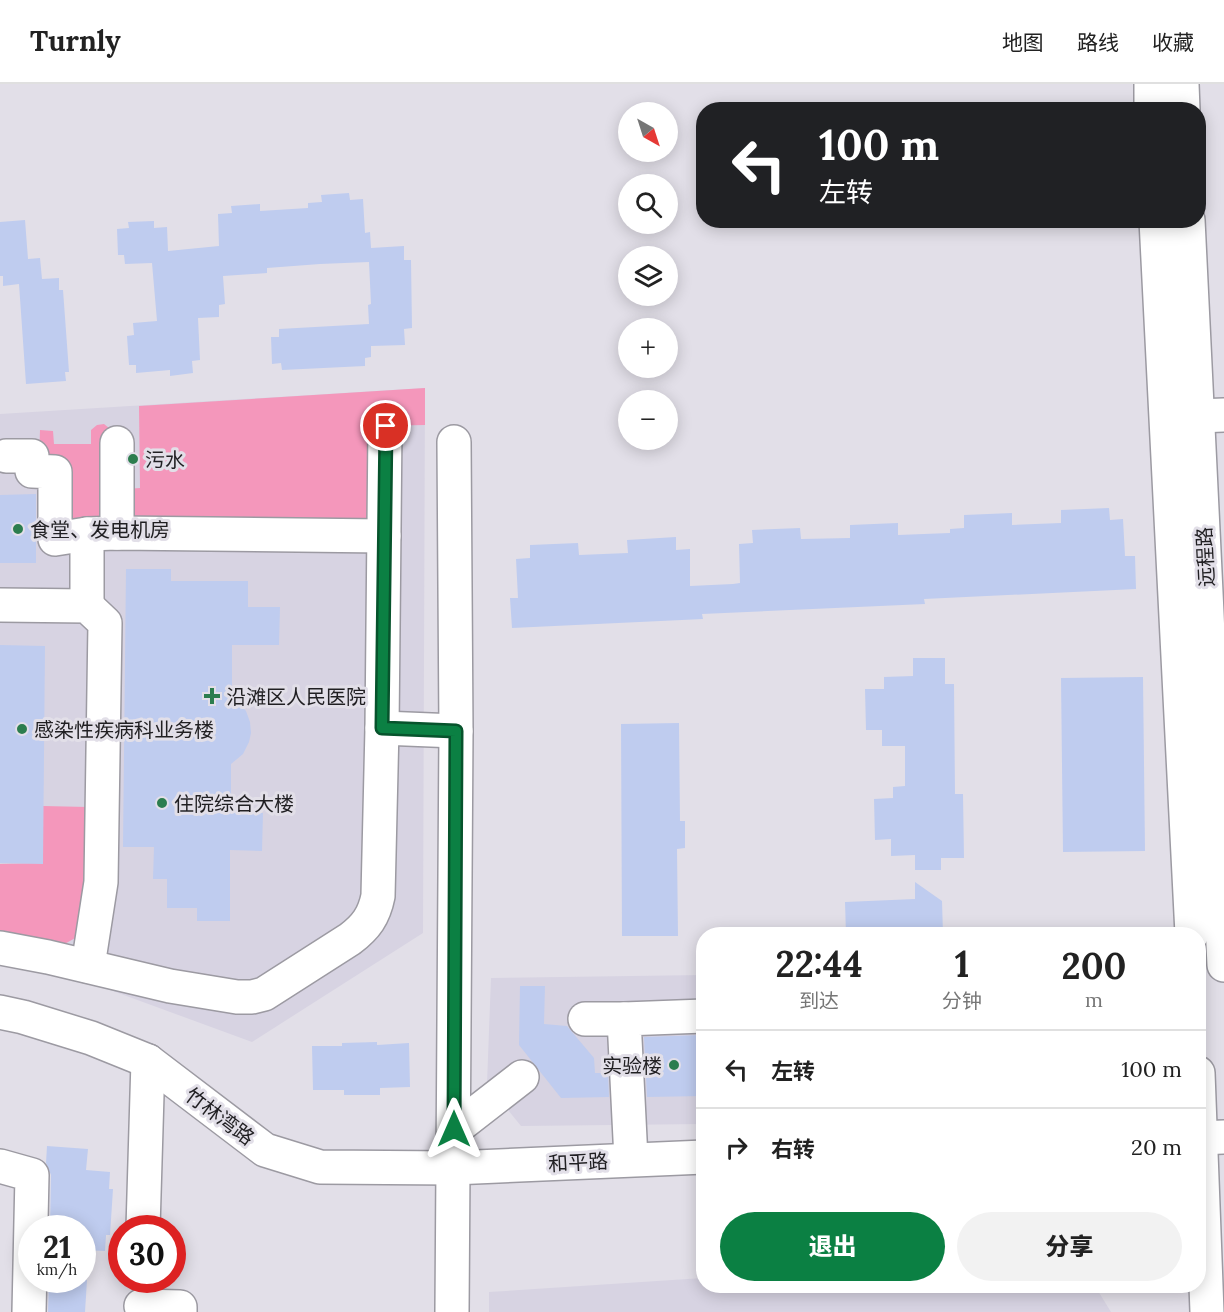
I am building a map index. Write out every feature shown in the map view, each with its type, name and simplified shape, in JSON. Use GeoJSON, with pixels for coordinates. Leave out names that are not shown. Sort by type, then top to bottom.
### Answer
{"type":"FeatureCollection","features":[{"type":"Feature","properties":{"kind":"main road"},"geometry":{"type":"LineString","coordinates":[[1151,84],[1151,102]]}},
{"type":"Feature","properties":{"kind":"main road"},"geometry":{"type":"LineString","coordinates":[[1182,84],[1183,102]]}},
{"type":"Feature","properties":{"kind":"main road","name":"远程路"},"geometry":{"type":"LineString","coordinates":[[1156,228],[1192,927]]}},
{"type":"Feature","properties":{"kind":"main road","name":"远程路"},"geometry":{"type":"LineString","coordinates":[[1189,228],[1211,415],[1224,965]]}},
{"type":"Feature","properties":{"kind":"main road"},"geometry":{"type":"LineString","coordinates":[[0,948],[170,986],[237,997],[252,997],[264,994],[350,939],[370,920],[376,909],[378,896],[386,426]]}},
{"type":"Feature","properties":{"kind":"main road"},"geometry":{"type":"LineString","coordinates":[[452,1312],[456,731],[454,442]]}},
{"type":"Feature","properties":{"kind":"main road"},"geometry":{"type":"LineString","coordinates":[[87,606],[117,443]]}},
{"type":"Feature","properties":{"kind":"main road"},"geometry":{"type":"LineString","coordinates":[[6,456],[32,456],[32,471],[55,472],[55,539],[102,534],[384,536]]}},
{"type":"Feature","properties":{"kind":"main road"},"geometry":{"type":"LineString","coordinates":[[0,605],[87,606],[105,623],[101,882],[88,966]]}},
{"type":"Feature","properties":{"kind":"main road"},"geometry":{"type":"LineString","coordinates":[[382,728],[456,731]]}},
{"type":"Feature","properties":{"kind":"main road","name":"竹林湾路"},"geometry":{"type":"LineString","coordinates":[[0,1012],[91,1038],[148,1061],[266,1150],[320,1167],[453,1168]]}},
{"type":"Feature","properties":{"kind":"main road"},"geometry":{"type":"LineString","coordinates":[[585,1019],[696,1016]]}},
{"type":"Feature","properties":{"kind":"main road"},"geometry":{"type":"LineString","coordinates":[[624,1018],[631,1160]]}},
{"type":"Feature","properties":{"kind":"main road"},"geometry":{"type":"LineString","coordinates":[[143,1215],[148,1061]]}},
{"type":"Feature","properties":{"kind":"main road"},"geometry":{"type":"LineString","coordinates":[[454,1129],[522,1077]]}},
{"type":"Feature","properties":{"kind":"main road"},"geometry":{"type":"LineString","coordinates":[[1207,1312],[1208,1138]]}},
{"type":"Feature","properties":{"kind":"main road","name":"和平路"},"geometry":{"type":"LineString","coordinates":[[453,1168],[696,1156]]}},
{"type":"Feature","properties":{"kind":"main road"},"geometry":{"type":"LineString","coordinates":[[0,1166],[32,1175],[29,1312]]}},
{"type":"Feature","properties":{"kind":"main road"},"geometry":{"type":"LineString","coordinates":[[141,1299],[180,1307],[180,1312]]}},
{"type":"Feature","properties":{"kind":"shaded area","name":"沿滩区人民医院"},"geometry":{"type":"Polygon","coordinates":[[[425,388],[423,933],[252,1042],[72,976],[0,958],[0,414],[425,388]]]}},
{"type":"Feature","properties":{"kind":"shaded area"},"geometry":{"type":"Polygon","coordinates":[[[425,388],[425,425],[376,426],[373,517],[363,523],[128,525],[125,489],[140,488],[139,406],[425,388]]]}},
{"type":"Feature","properties":{"kind":"shaded area"},"geometry":{"type":"Polygon","coordinates":[[[104,424],[109,428],[106,522],[70,526],[39,463],[40,430],[53,431],[54,444],[91,444],[91,430],[97,425],[104,424]]]}},
{"type":"Feature","properties":{"kind":"shaded area"},"geometry":{"type":"Polygon","coordinates":[[[43,806],[88,807],[87,908],[77,937],[61,946],[0,939],[0,864],[43,863],[43,806]]]}},
{"type":"Feature","properties":{"kind":"shaded area"},"geometry":{"type":"Polygon","coordinates":[[[696,975],[696,1124],[521,1126],[487,1084],[491,978],[696,975]]]}},
{"type":"Feature","properties":{"kind":"shaded area"},"geometry":{"type":"Polygon","coordinates":[[[696,1278],[696,1293],[1099,1293],[1111,1312],[489,1312],[489,1292],[696,1278]]]}},
{"type":"Feature","properties":{"kind":"building"},"geometry":{"type":"Polygon","coordinates":[[[349,193],[350,200],[363,199],[365,233],[370,232],[371,248],[404,246],[404,260],[411,260],[412,328],[404,329],[405,345],[371,346],[371,357],[365,358],[365,366],[282,370],[281,363],[272,364],[271,337],[279,337],[279,329],[369,324],[368,305],[371,304],[369,262],[320,264],[267,268],[267,273],[223,276],[225,304],[219,305],[219,317],[198,318],[200,360],[192,361],[193,373],[170,376],[170,370],[136,373],[136,365],[129,365],[127,336],[134,335],[133,323],[157,321],[152,263],[125,264],[124,255],[118,255],[117,229],[129,228],[128,222],[154,221],[154,228],[167,227],[168,251],[219,246],[218,214],[232,213],[231,206],[260,204],[260,211],[308,208],[308,203],[322,202],[321,195],[349,193]]]}},
{"type":"Feature","properties":{"kind":"building"},"geometry":{"type":"Polygon","coordinates":[[[25,220],[28,259],[40,258],[42,279],[59,278],[59,290],[63,290],[69,372],[65,372],[66,381],[26,384],[19,284],[3,286],[3,276],[0,276],[0,222],[25,220]]]}},
{"type":"Feature","properties":{"kind":"building","name":"食堂、发电机房"},"geometry":{"type":"Polygon","coordinates":[[[36,494],[36,563],[0,563],[0,495],[36,494]]]}},
{"type":"Feature","properties":{"kind":"building"},"geometry":{"type":"Polygon","coordinates":[[[1109,508],[1110,520],[1123,519],[1125,556],[1135,556],[1136,589],[924,599],[925,604],[702,614],[703,619],[512,628],[510,598],[518,598],[516,559],[530,558],[530,545],[578,543],[579,555],[628,553],[627,540],[676,537],[676,550],[690,549],[690,586],[733,584],[740,583],[739,544],[753,543],[752,530],[800,528],[801,539],[850,538],[850,525],[898,523],[898,535],[950,533],[950,529],[964,528],[964,515],[1012,513],[1012,525],[1061,523],[1061,510],[1109,508]]]}},
{"type":"Feature","properties":{"kind":"building"},"geometry":{"type":"Polygon","coordinates":[[[126,569],[171,569],[171,581],[248,581],[248,607],[280,607],[279,645],[232,645],[232,696],[246,711],[251,733],[243,754],[231,764],[231,812],[263,813],[262,851],[230,850],[230,921],[197,921],[197,908],[167,908],[167,879],[153,879],[154,847],[123,847],[126,569]]]}},
{"type":"Feature","properties":{"kind":"building","name":"感染性疾病科业务楼"},"geometry":{"type":"Polygon","coordinates":[[[0,645],[45,646],[43,864],[0,863],[0,645]]]}},
{"type":"Feature","properties":{"kind":"building"},"geometry":{"type":"Polygon","coordinates":[[[913,658],[945,658],[945,684],[954,684],[955,794],[963,794],[964,858],[941,858],[941,870],[915,870],[915,855],[891,856],[891,839],[875,840],[874,799],[893,798],[893,787],[905,786],[905,746],[882,746],[882,730],[866,730],[865,689],[884,689],[884,677],[913,676],[913,658]]]}},
{"type":"Feature","properties":{"kind":"building"},"geometry":{"type":"Polygon","coordinates":[[[1143,677],[1145,851],[1063,852],[1061,678],[1143,677]]]}},
{"type":"Feature","properties":{"kind":"building"},"geometry":{"type":"Polygon","coordinates":[[[679,723],[680,821],[685,821],[685,848],[677,849],[678,936],[622,936],[621,724],[679,723]]]}},
{"type":"Feature","properties":{"kind":"building"},"geometry":{"type":"Polygon","coordinates":[[[915,882],[942,901],[943,927],[846,927],[845,902],[915,899],[915,882]]]}},
{"type":"Feature","properties":{"kind":"building"},"geometry":{"type":"Polygon","coordinates":[[[520,986],[545,986],[544,1024],[567,1026],[594,1058],[595,1073],[608,1073],[609,1097],[561,1098],[519,1045],[520,986]]]}},
{"type":"Feature","properties":{"kind":"building","name":"实验楼"},"geometry":{"type":"Polygon","coordinates":[[[696,1035],[696,1096],[647,1097],[644,1037],[696,1035]]]}},
{"type":"Feature","properties":{"kind":"building"},"geometry":{"type":"Polygon","coordinates":[[[377,1042],[377,1045],[409,1043],[410,1087],[380,1088],[380,1095],[344,1095],[344,1090],[313,1090],[312,1046],[342,1046],[342,1043],[377,1042]]]}},
{"type":"Feature","properties":{"kind":"building"},"geometry":{"type":"Polygon","coordinates":[[[47,1146],[88,1149],[86,1170],[110,1172],[109,1189],[113,1189],[105,1251],[96,1251],[96,1215],[50,1215],[51,1175],[46,1163],[47,1146]]]}},
{"type":"Feature","properties":{"kind":"building"},"geometry":{"type":"Polygon","coordinates":[[[49,1293],[86,1293],[85,1312],[48,1312],[49,1293]]]}},
{"type":"Feature","properties":{"kind":"place","name":"污水"},"geometry":{"type":"Point","coordinates":[133,459]}},
{"type":"Feature","properties":{"kind":"place","name":"食堂、发电机房"},"geometry":{"type":"Point","coordinates":[18,529]}},
{"type":"Feature","properties":{"kind":"place","name":"沿滩区人民医院"},"geometry":{"type":"Point","coordinates":[212,696]}},
{"type":"Feature","properties":{"kind":"place","name":"感染性疾病科业务楼"},"geometry":{"type":"Point","coordinates":[22,729]}},
{"type":"Feature","properties":{"kind":"place","name":"住院综合大楼"},"geometry":{"type":"Point","coordinates":[162,803]}},
{"type":"Feature","properties":{"kind":"place","name":"实验楼"},"geometry":{"type":"Point","coordinates":[674,1065]}},
{"type":"Feature","properties":{"kind":"route"},"geometry":{"type":"LineString","coordinates":[[386,426],[382,728],[456,731],[454,1129]]}}]}
